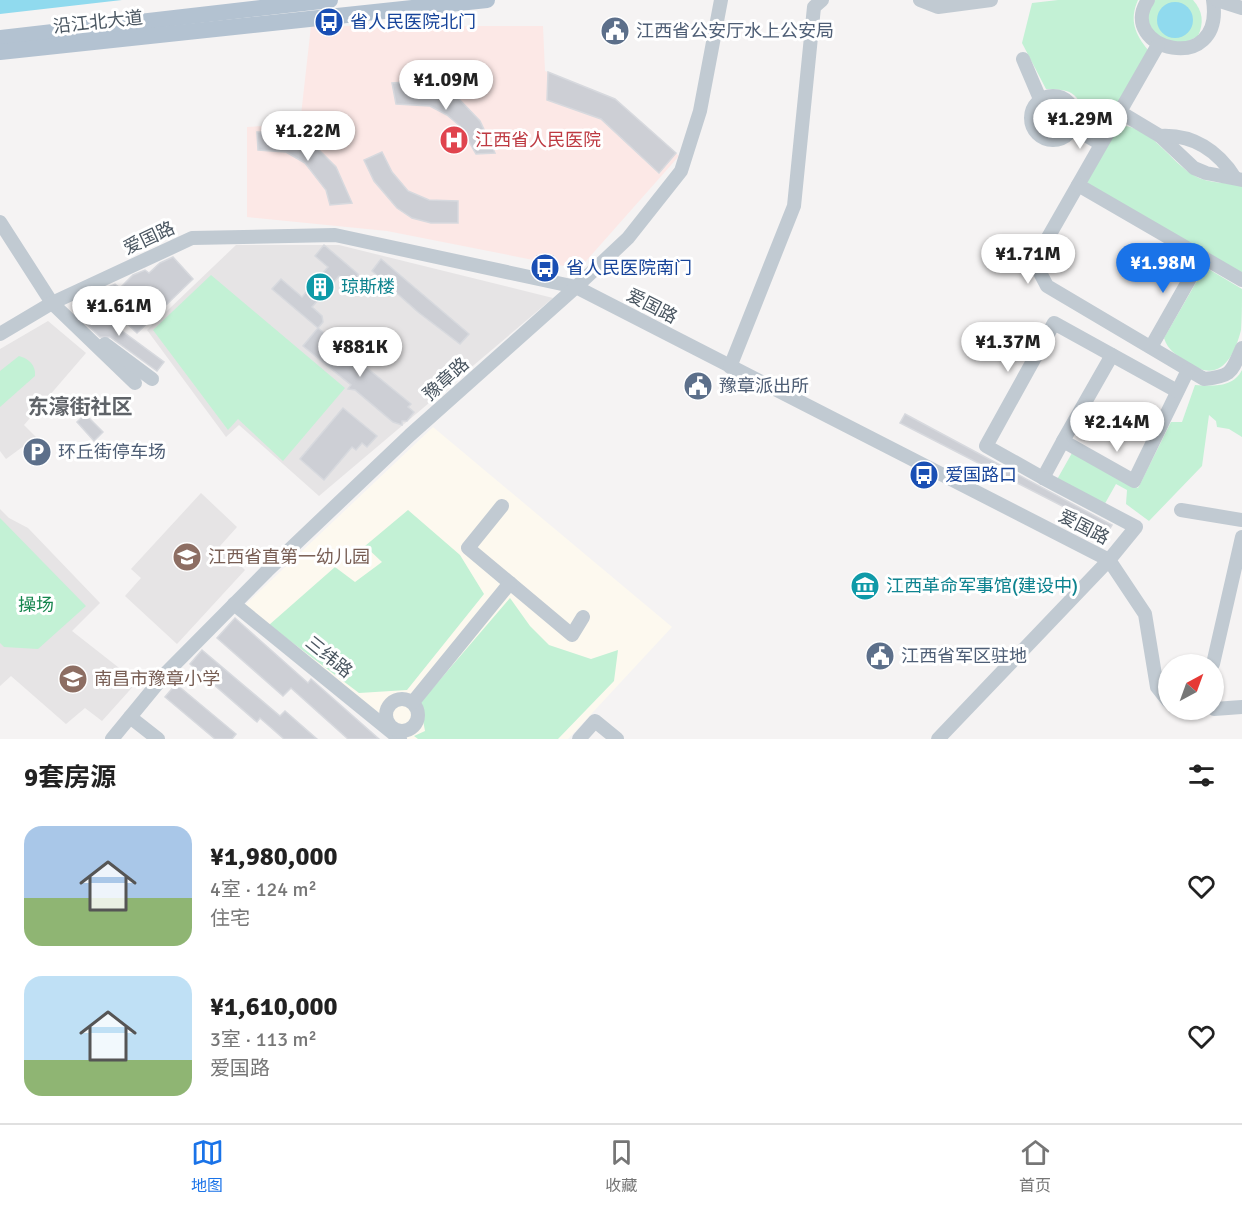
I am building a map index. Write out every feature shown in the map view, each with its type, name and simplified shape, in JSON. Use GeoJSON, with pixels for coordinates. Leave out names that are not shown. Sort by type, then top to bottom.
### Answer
{"type":"FeatureCollection","features":[{"type":"Feature","properties":{"kind":"main road","name":"沿江北大道"},"geometry":{"type":"LineString","coordinates":[[0,38],[330,0]]}},
{"type":"Feature","properties":{"kind":"main road","name":"沿江北大道"},"geometry":{"type":"LineString","coordinates":[[0,52],[487,0]]}},
{"type":"Feature","properties":{"kind":"street","name":"豫章路"},"geometry":{"type":"LineString","coordinates":[[112,739],[167,672],[234,604],[410,435],[628,238],[681,171],[700,111],[721,0]]}},
{"type":"Feature","properties":{"kind":"street"},"geometry":{"type":"LineString","coordinates":[[730,367],[794,206],[814,6],[822,0]]}},
{"type":"Feature","properties":{"kind":"street"},"geometry":{"type":"LineString","coordinates":[[920,0],[938,7],[990,0]]}},
{"type":"Feature","properties":{"kind":"street"},"geometry":{"type":"LineString","coordinates":[[1148,0],[1143,13],[1143,25],[1158,45],[1170,49],[1195,46],[1207,37],[1215,22],[1215,0],[1242,8]]}},
{"type":"Feature","properties":{"kind":"street"},"geometry":{"type":"LineString","coordinates":[[1158,45],[1038,255],[1036,265],[1047,286],[1204,379],[1224,377],[1233,369],[1242,348]]}},
{"type":"Feature","properties":{"kind":"street"},"geometry":{"type":"LineString","coordinates":[[1023,59],[1040,99]]}},
{"type":"Feature","properties":{"kind":"street"},"geometry":{"type":"LineString","coordinates":[[1055,96],[1068,102],[1075,114],[1073,129],[1056,141],[1041,138],[1032,126],[1031,111],[1040,99],[1055,96]]}},
{"type":"Feature","properties":{"kind":"street"},"geometry":{"type":"LineString","coordinates":[[1120,112],[1160,136],[1194,168],[1206,173],[1239,179]]}},
{"type":"Feature","properties":{"kind":"street"},"geometry":{"type":"LineString","coordinates":[[1073,129],[1101,144]]}},
{"type":"Feature","properties":{"kind":"street"},"geometry":{"type":"LineString","coordinates":[[1160,136],[1175,135],[1195,140],[1226,164],[1239,179]]}},
{"type":"Feature","properties":{"kind":"street"},"geometry":{"type":"LineString","coordinates":[[1078,185],[1242,280]]}},
{"type":"Feature","properties":{"kind":"street"},"geometry":{"type":"LineString","coordinates":[[0,222],[57,308],[135,383]]}},
{"type":"Feature","properties":{"kind":"street","name":"爱国路"},"geometry":{"type":"LineString","coordinates":[[0,334],[57,308],[192,238],[335,235],[576,287],[1109,560],[1145,614],[1158,688]]}},
{"type":"Feature","properties":{"kind":"street"},"geometry":{"type":"LineString","coordinates":[[1151,347],[1202,257]]}},
{"type":"Feature","properties":{"kind":"street"},"geometry":{"type":"LineString","coordinates":[[57,308],[152,379]]}},
{"type":"Feature","properties":{"kind":"street"},"geometry":{"type":"LineString","coordinates":[[938,739],[1109,560],[1136,527],[986,446],[1054,323],[1177,391]]}},
{"type":"Feature","properties":{"kind":"street"},"geometry":{"type":"LineString","coordinates":[[1042,478],[1112,355]]}},
{"type":"Feature","properties":{"kind":"street"},"geometry":{"type":"LineString","coordinates":[[1063,441],[1134,480],[1188,370]]}},
{"type":"Feature","properties":{"kind":"street"},"geometry":{"type":"LineString","coordinates":[[502,506],[468,548],[572,635],[583,617]]}},
{"type":"Feature","properties":{"kind":"street"},"geometry":{"type":"LineString","coordinates":[[1181,510],[1242,520]]}},
{"type":"Feature","properties":{"kind":"street"},"geometry":{"type":"LineString","coordinates":[[1215,654],[1242,537]]}},
{"type":"Feature","properties":{"kind":"street"},"geometry":{"type":"LineString","coordinates":[[413,702],[510,583]]}},
{"type":"Feature","properties":{"kind":"street","name":"三纬路"},"geometry":{"type":"LineString","coordinates":[[234,604],[394,732]]}},
{"type":"Feature","properties":{"kind":"street"},"geometry":{"type":"LineString","coordinates":[[398,699],[413,702],[418,712],[413,727],[394,732],[386,714],[390,704],[398,699]]}},
{"type":"Feature","properties":{"kind":"street"},"geometry":{"type":"LineString","coordinates":[[1224,708],[1242,707]]}},
{"type":"Feature","properties":{"kind":"street"},"geometry":{"type":"LineString","coordinates":[[130,717],[159,739]]}},
{"type":"Feature","properties":{"kind":"street"},"geometry":{"type":"LineString","coordinates":[[579,739],[595,721],[617,739]]}},
{"type":"Feature","properties":{"kind":"shaded area","name":"江西省人民医院"},"geometry":{"type":"Polygon","coordinates":[[[311,26],[543,26],[545,71],[615,99],[679,156],[579,269],[387,231],[247,217],[247,127],[300,124],[311,26]]]}},
{"type":"Feature","properties":{"kind":"shaded area"},"geometry":{"type":"Polygon","coordinates":[[[236,245],[339,245],[553,298],[319,496],[239,425],[226,437],[147,330],[236,245]]]}},
{"type":"Feature","properties":{"kind":"shaded area"},"geometry":{"type":"Polygon","coordinates":[[[48,321],[86,353],[24,425],[36,437],[6,459],[0,451],[0,349],[48,321]]]}},
{"type":"Feature","properties":{"kind":"shaded area"},"geometry":{"type":"Polygon","coordinates":[[[433,427],[672,627],[568,739],[408,739],[243,607],[433,427]]]}},
{"type":"Feature","properties":{"kind":"shaded area","name":"江西省直第一幼儿园"},"geometry":{"type":"Polygon","coordinates":[[[201,493],[237,527],[220,546],[245,570],[177,644],[125,596],[141,578],[131,569],[201,493]]]}},
{"type":"Feature","properties":{"kind":"shaded area"},"geometry":{"type":"Polygon","coordinates":[[[0,509],[9,518],[28,528],[100,603],[72,631],[137,682],[102,721],[85,708],[66,724],[11,676],[0,686],[0,509]]]}},
{"type":"Feature","properties":{"kind":"green space"},"geometry":{"type":"Polygon","coordinates":[[[1058,0],[1138,0],[1134,14],[1135,26],[1148,50],[1101,134],[1083,123],[1081,105],[1074,95],[1063,90],[1046,89],[1022,43],[1032,3],[1058,0]]]}},
{"type":"Feature","properties":{"kind":"green space"},"geometry":{"type":"Polygon","coordinates":[[[1155,0],[1193,0],[1202,17],[1198,36],[1175,48],[1147,27],[1149,8],[1155,0]]]}},
{"type":"Feature","properties":{"kind":"green space"},"geometry":{"type":"Polygon","coordinates":[[[1126,126],[1146,134],[1186,170],[1200,179],[1242,185],[1242,275],[1089,186],[1087,181],[1103,149],[1119,129],[1126,126]]]}},
{"type":"Feature","properties":{"kind":"green space"},"geometry":{"type":"Polygon","coordinates":[[[1205,267],[1242,289],[1241,330],[1234,350],[1224,365],[1209,371],[1200,369],[1177,355],[1164,338],[1205,267]]]}},
{"type":"Feature","properties":{"kind":"green space"},"geometry":{"type":"Polygon","coordinates":[[[211,275],[345,388],[283,461],[238,419],[228,430],[153,330],[211,275]]]}},
{"type":"Feature","properties":{"kind":"green space"},"geometry":{"type":"Polygon","coordinates":[[[19,356],[31,363],[35,376],[0,407],[0,371],[19,356]]]}},
{"type":"Feature","properties":{"kind":"green space"},"geometry":{"type":"Polygon","coordinates":[[[1242,370],[1242,437],[1229,429],[1217,427],[1216,421],[1209,415],[1202,466],[1149,521],[1126,504],[1127,490],[1116,484],[1103,507],[1055,483],[1072,453],[1138,488],[1171,422],[1182,422],[1195,385],[1222,385],[1233,380],[1242,370]]]}},
{"type":"Feature","properties":{"kind":"green space"},"geometry":{"type":"Polygon","coordinates":[[[408,510],[460,555],[484,594],[407,690],[359,693],[269,625],[335,567],[355,582],[382,562],[365,546],[408,510]]]}},
{"type":"Feature","properties":{"kind":"green space","name":"操场"},"geometry":{"type":"Polygon","coordinates":[[[0,518],[86,606],[38,649],[4,647],[0,643],[0,518]]]}},
{"type":"Feature","properties":{"kind":"green space"},"geometry":{"type":"Polygon","coordinates":[[[510,598],[530,626],[549,645],[591,659],[618,650],[614,681],[558,739],[418,739],[414,736],[425,731],[420,703],[510,598]]]}},
{"type":"Feature","properties":{"kind":"water"},"geometry":{"type":"Polygon","coordinates":[[[0,0],[122,0],[0,14],[0,0]]]}},
{"type":"Feature","properties":{"kind":"water"},"geometry":{"type":"Polygon","coordinates":[[[1175,2],[1188,7],[1193,20],[1188,33],[1175,38],[1162,33],[1157,20],[1162,7],[1175,2]]]}},
{"type":"Feature","properties":{"kind":"building"},"geometry":{"type":"Polygon","coordinates":[[[548,72],[615,99],[676,153],[659,173],[601,119],[547,100],[548,72]]]}},
{"type":"Feature","properties":{"kind":"building"},"geometry":{"type":"Polygon","coordinates":[[[406,82],[441,89],[458,98],[480,121],[495,153],[476,154],[460,126],[447,115],[430,106],[396,104],[392,83],[406,82]]]}},
{"type":"Feature","properties":{"kind":"building"},"geometry":{"type":"Polygon","coordinates":[[[257,132],[284,132],[299,136],[317,148],[336,167],[352,203],[330,205],[326,190],[305,163],[286,152],[258,150],[257,132]]]}},
{"type":"Feature","properties":{"kind":"building"},"geometry":{"type":"Polygon","coordinates":[[[382,152],[392,172],[408,191],[429,200],[458,201],[458,223],[431,223],[412,218],[397,208],[374,181],[364,160],[382,152]]]}},
{"type":"Feature","properties":{"kind":"building","name":"琼斯楼"},"geometry":{"type":"Polygon","coordinates":[[[324,245],[358,274],[358,278],[355,283],[349,285],[339,276],[312,307],[322,316],[323,322],[318,328],[272,289],[281,279],[302,297],[328,267],[315,256],[324,245]]]}},
{"type":"Feature","properties":{"kind":"building"},"geometry":{"type":"Polygon","coordinates":[[[173,257],[193,279],[137,333],[98,296],[106,288],[115,284],[120,288],[133,275],[145,270],[149,273],[160,263],[173,257]]]}},
{"type":"Feature","properties":{"kind":"building"},"geometry":{"type":"Polygon","coordinates":[[[381,259],[469,334],[460,344],[418,312],[372,271],[381,259]]]}},
{"type":"Feature","properties":{"kind":"building"},"geometry":{"type":"Polygon","coordinates":[[[88,306],[164,362],[157,371],[110,337],[100,337],[80,318],[88,306]]]}},
{"type":"Feature","properties":{"kind":"building"},"geometry":{"type":"Polygon","coordinates":[[[318,328],[411,404],[408,407],[414,412],[407,421],[402,421],[402,425],[393,422],[355,390],[348,389],[351,385],[303,346],[318,328]]]}},
{"type":"Feature","properties":{"kind":"building"},"geometry":{"type":"Polygon","coordinates":[[[343,408],[377,436],[367,447],[362,443],[356,450],[352,447],[324,480],[300,459],[343,408]]]}},
{"type":"Feature","properties":{"kind":"building"},"geometry":{"type":"Polygon","coordinates":[[[85,414],[103,432],[94,441],[77,422],[85,414]]]}},
{"type":"Feature","properties":{"kind":"building"},"geometry":{"type":"Polygon","coordinates":[[[905,414],[1112,525],[1109,530],[900,423],[905,414]]]}},
{"type":"Feature","properties":{"kind":"building"},"geometry":{"type":"Polygon","coordinates":[[[235,618],[308,683],[311,679],[379,739],[348,739],[291,688],[283,696],[217,638],[235,618]]]}},
{"type":"Feature","properties":{"kind":"building"},"geometry":{"type":"Polygon","coordinates":[[[202,650],[280,716],[285,711],[317,739],[284,739],[260,718],[257,722],[190,664],[202,650]]]}},
{"type":"Feature","properties":{"kind":"building"},"geometry":{"type":"Polygon","coordinates":[[[176,684],[236,734],[232,739],[215,739],[165,697],[176,684]]]}},
{"type":"Feature","properties":{"kind":"place","name":"省人民医院北门"},"geometry":{"type":"Point","coordinates":[329,22]}},
{"type":"Feature","properties":{"kind":"place","name":"江西省公安厅水上公安局"},"geometry":{"type":"Point","coordinates":[615,31]}},
{"type":"Feature","properties":{"kind":"place","name":"江西省人民医院"},"geometry":{"type":"Point","coordinates":[454,140]}},
{"type":"Feature","properties":{"kind":"place","name":"省人民医院南门"},"geometry":{"type":"Point","coordinates":[545,268]}},
{"type":"Feature","properties":{"kind":"place","name":"琼斯楼"},"geometry":{"type":"Point","coordinates":[320,287]}},
{"type":"Feature","properties":{"kind":"place","name":"豫章派出所"},"geometry":{"type":"Point","coordinates":[698,386]}},
{"type":"Feature","properties":{"kind":"place","name":"环丘街停车场"},"geometry":{"type":"Point","coordinates":[37,452]}},
{"type":"Feature","properties":{"kind":"place","name":"爱国路口"},"geometry":{"type":"Point","coordinates":[924,475]}},
{"type":"Feature","properties":{"kind":"place","name":"江西省直第一幼儿园"},"geometry":{"type":"Point","coordinates":[187,557]}},
{"type":"Feature","properties":{"kind":"place","name":"江西革命军事馆(建设中)"},"geometry":{"type":"Point","coordinates":[865,586]}},
{"type":"Feature","properties":{"kind":"place","name":"江西省军区驻地"},"geometry":{"type":"Point","coordinates":[880,656]}},
{"type":"Feature","properties":{"kind":"place","name":"南昌市豫章小学"},"geometry":{"type":"Point","coordinates":[73,679]}},
{"type":"Feature","properties":{"kind":"district","name":"东濠街社区"},"geometry":{"type":"Point","coordinates":[80,407]}}]}
